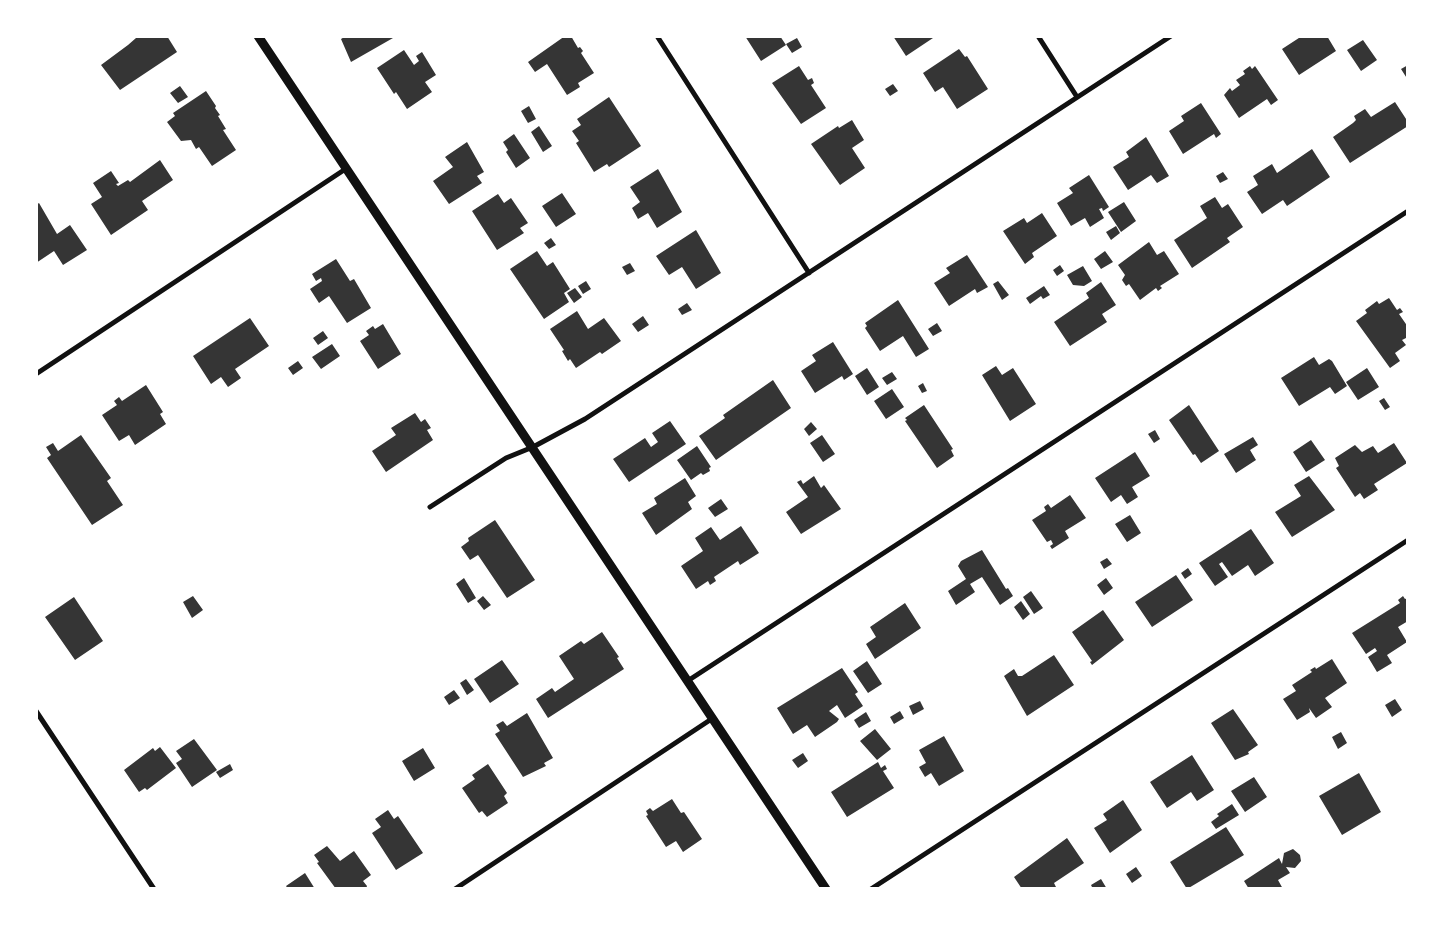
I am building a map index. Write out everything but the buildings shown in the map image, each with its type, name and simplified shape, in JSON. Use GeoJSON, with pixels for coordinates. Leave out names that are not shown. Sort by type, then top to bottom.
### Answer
{"type":"FeatureCollection","features":[{"type":"Feature","properties":{"kind":"street"},"geometry":{"type":"LineString","coordinates":[[258,36],[714,717],[826,889]]}},
{"type":"Feature","properties":{"kind":"street"},"geometry":{"type":"LineString","coordinates":[[657,36],[809,273]]}},
{"type":"Feature","properties":{"kind":"street"},"geometry":{"type":"LineString","coordinates":[[1038,36],[1077,97]]}},
{"type":"Feature","properties":{"kind":"street"},"geometry":{"type":"LineString","coordinates":[[430,507],[499,462],[533,447],[585,419],[1171,36]]}},
{"type":"Feature","properties":{"kind":"street"},"geometry":{"type":"LineString","coordinates":[[36,374],[346,168]]}},
{"type":"Feature","properties":{"kind":"street"},"geometry":{"type":"LineString","coordinates":[[689,680],[1408,211]]}},
{"type":"Feature","properties":{"kind":"street"},"geometry":{"type":"LineString","coordinates":[[871,889],[1408,540]]}},
{"type":"Feature","properties":{"kind":"street"},"geometry":{"type":"LineString","coordinates":[[36,711],[154,889]]}},
{"type":"Feature","properties":{"kind":"street"},"geometry":{"type":"LineString","coordinates":[[455,889],[714,717]]}}]}
